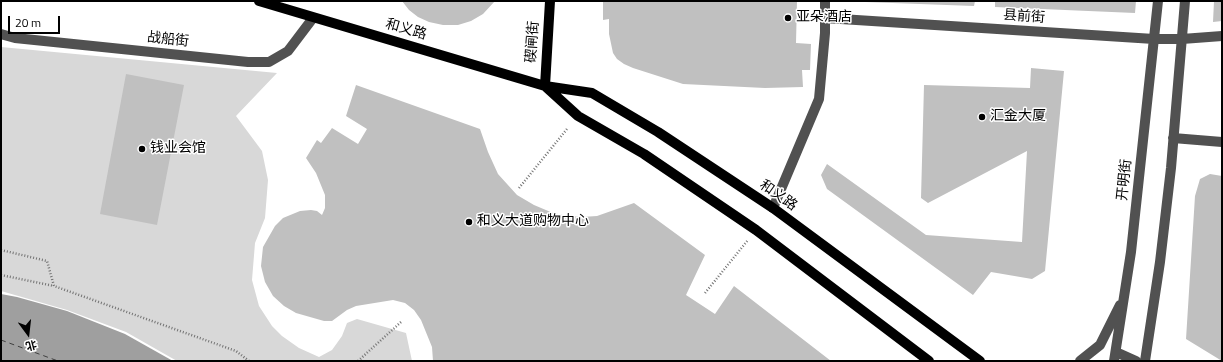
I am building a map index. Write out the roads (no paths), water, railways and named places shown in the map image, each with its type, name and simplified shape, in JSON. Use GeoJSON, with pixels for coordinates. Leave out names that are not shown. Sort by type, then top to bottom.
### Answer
{"type":"FeatureCollection","features":[{"type":"Feature","properties":{"kind":"main road","name":"和义路"},"geometry":{"type":"LineString","coordinates":[[259,1],[545,86],[592,93],[658,132],[773,208],[980,361]]}},
{"type":"Feature","properties":{"kind":"main road","name":"碶闸街"},"geometry":{"type":"LineString","coordinates":[[545,86],[550,1]]}},
{"type":"Feature","properties":{"kind":"main road","name":"和义路"},"geometry":{"type":"LineString","coordinates":[[545,86],[578,116],[644,154],[756,230],[929,361]]}},
{"type":"Feature","properties":{"kind":"street"},"geometry":{"type":"LineString","coordinates":[[773,208],[819,99],[825,1]]}},
{"type":"Feature","properties":{"kind":"street","name":"开明街"},"geometry":{"type":"LineString","coordinates":[[1115,356],[1131,252],[1158,1]]}},
{"type":"Feature","properties":{"kind":"street"},"geometry":{"type":"LineString","coordinates":[[1145,361],[1160,262],[1185,1]]}},
{"type":"Feature","properties":{"kind":"street","name":"战船街"},"geometry":{"type":"LineString","coordinates":[[1,34],[15,38],[248,62],[269,62],[288,51],[313,18]]}},
{"type":"Feature","properties":{"kind":"street","name":"县前街"},"geometry":{"type":"LineString","coordinates":[[825,18],[1154,39],[1182,40],[1222,36]]}},
{"type":"Feature","properties":{"kind":"street"},"geometry":{"type":"LineString","coordinates":[[1173,138],[1222,142]]}},
{"type":"Feature","properties":{"kind":"street"},"geometry":{"type":"LineString","coordinates":[[1080,361],[1100,345],[1124,296]]}},
{"type":"Feature","properties":{"kind":"street"},"geometry":{"type":"LineString","coordinates":[[1115,356],[1136,361]]}},
{"type":"Feature","properties":{"kind":"place","name":"亚朵酒店"},"geometry":{"type":"Point","coordinates":[788,18]}},
{"type":"Feature","properties":{"kind":"place","name":"汇金大厦"},"geometry":{"type":"Point","coordinates":[982,117]}},
{"type":"Feature","properties":{"kind":"place","name":"钱业会馆"},"geometry":{"type":"Point","coordinates":[142,149]}},
{"type":"Feature","properties":{"kind":"place","name":"和义大道购物中心"},"geometry":{"type":"Point","coordinates":[469,222]}}]}
